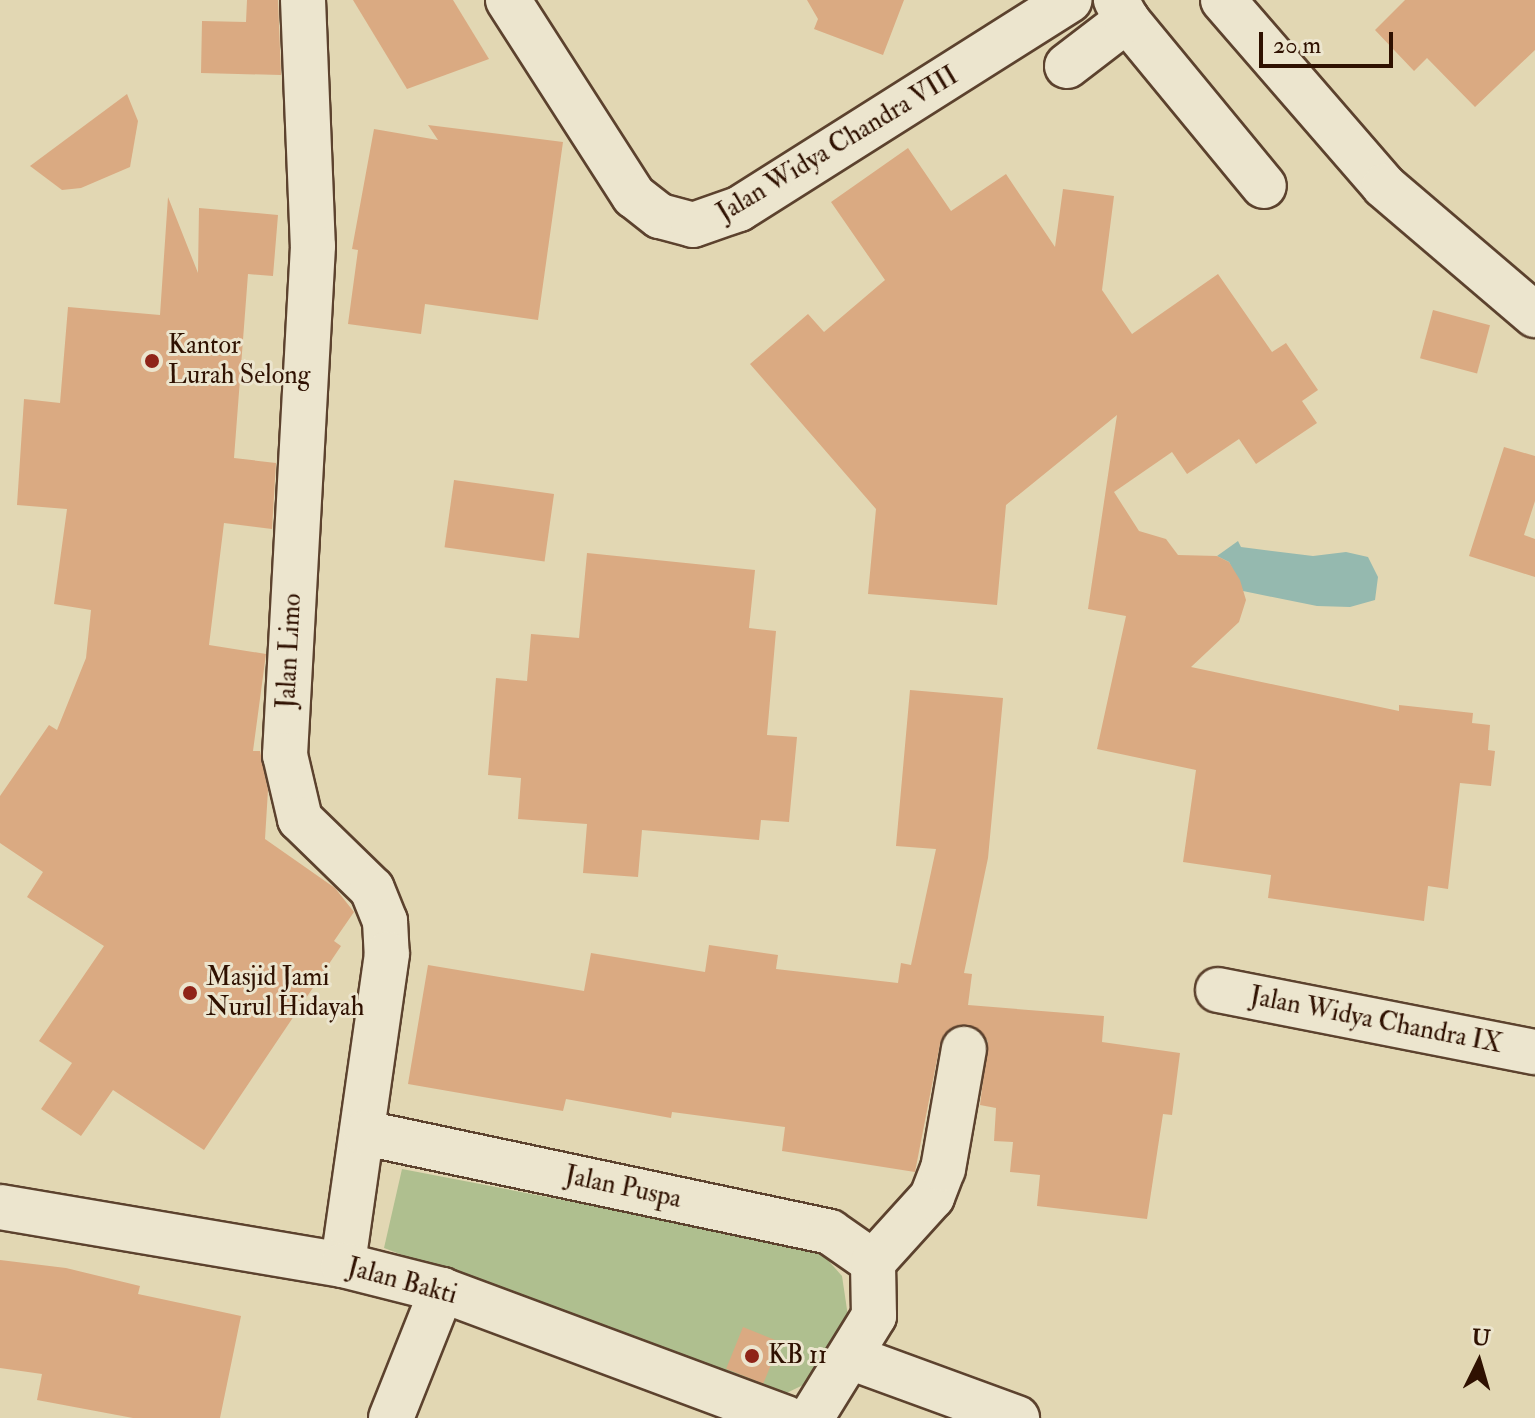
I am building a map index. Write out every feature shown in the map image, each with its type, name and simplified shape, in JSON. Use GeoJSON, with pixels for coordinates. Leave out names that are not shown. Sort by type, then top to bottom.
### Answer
{"type":"FeatureCollection","features":[{"type":"Feature","properties":{"kind":"street","name":"Jalan Limo"},"geometry":{"type":"LineString","coordinates":[[303,0],[313,246],[285,755],[300,819],[372,889],[385,921],[387,954],[365,1133],[343,1265]]}},
{"type":"Feature","properties":{"kind":"street","name":"Jalan Widya Chandra VIII"},"geometry":{"type":"LineString","coordinates":[[508,0],[634,196],[660,216],[693,225],[715,220],[995,51],[1070,0]]}},
{"type":"Feature","properties":{"kind":"street"},"geometry":{"type":"LineString","coordinates":[[1223,0],[1384,186],[1535,315]]}},
{"type":"Feature","properties":{"kind":"street"},"geometry":{"type":"LineString","coordinates":[[1067,66],[1121,10],[1264,186]]}},
{"type":"Feature","properties":{"kind":"street","name":"Jalan Widya Chandra IX"},"geometry":{"type":"LineString","coordinates":[[1218,990],[1535,1052]]}},
{"type":"Feature","properties":{"kind":"street"},"geometry":{"type":"LineString","coordinates":[[810,1414],[874,1316],[873,1262],[932,1197],[943,1169],[964,1049]]}},
{"type":"Feature","properties":{"kind":"street","name":"Jalan Puspa"},"geometry":{"type":"LineString","coordinates":[[365,1133],[830,1232],[873,1262]]}},
{"type":"Feature","properties":{"kind":"street","name":"Jalan Bakti"},"geometry":{"type":"LineString","coordinates":[[0,1207],[343,1265],[442,1290],[810,1414]]}},
{"type":"Feature","properties":{"kind":"street"},"geometry":{"type":"LineString","coordinates":[[391,1418],[442,1290]]}},
{"type":"Feature","properties":{"kind":"street"},"geometry":{"type":"LineString","coordinates":[[850,1357],[1017,1418]]}},
{"type":"Feature","properties":{"kind":"green space"},"geometry":{"type":"Polygon","coordinates":[[[402,1169],[818,1249],[842,1276],[849,1323],[820,1377],[776,1398],[384,1248],[402,1169]]]}},
{"type":"Feature","properties":{"kind":"water"},"geometry":{"type":"Polygon","coordinates":[[[1238,541],[1241,547],[1313,556],[1346,552],[1368,557],[1378,577],[1375,600],[1350,607],[1317,606],[1243,591],[1229,562],[1217,556],[1238,541]]]}},
{"type":"Feature","properties":{"kind":"building"},"geometry":{"type":"Polygon","coordinates":[[[247,0],[278,0],[281,75],[201,73],[202,21],[246,22],[247,0]]]}},
{"type":"Feature","properties":{"kind":"building"},"geometry":{"type":"Polygon","coordinates":[[[353,0],[453,0],[489,59],[407,89],[353,0]]]}},
{"type":"Feature","properties":{"kind":"building"},"geometry":{"type":"Polygon","coordinates":[[[807,0],[904,0],[883,55],[814,29],[818,19],[807,0]]]}},
{"type":"Feature","properties":{"kind":"building"},"geometry":{"type":"Polygon","coordinates":[[[1405,0],[1535,0],[1535,50],[1475,107],[1427,58],[1414,71],[1375,30],[1405,0]]]}},
{"type":"Feature","properties":{"kind":"building"},"geometry":{"type":"Polygon","coordinates":[[[127,94],[138,121],[130,167],[81,188],[62,190],[30,166],[127,94]]]}},
{"type":"Feature","properties":{"kind":"building"},"geometry":{"type":"Polygon","coordinates":[[[428,125],[563,142],[538,320],[425,304],[421,334],[348,324],[358,250],[352,249],[374,129],[438,140],[428,125]]]}},
{"type":"Feature","properties":{"kind":"building"},"geometry":{"type":"Polygon","coordinates":[[[908,148],[951,211],[1006,174],[1055,247],[1063,189],[1114,196],[1102,290],[1132,334],[1218,274],[1272,352],[1286,343],[1318,390],[1302,401],[1317,423],[1256,464],[1239,439],[1187,474],[1172,452],[1114,492],[1139,531],[1166,539],[1178,555],[1217,556],[1229,562],[1240,580],[1246,600],[1239,622],[1191,667],[1399,711],[1399,705],[1473,713],[1472,723],[1490,725],[1488,750],[1495,751],[1491,786],[1460,783],[1448,889],[1428,886],[1424,921],[1268,898],[1271,875],[1183,862],[1196,770],[1097,749],[1126,616],[1088,609],[1117,415],[1006,505],[997,605],[868,594],[876,509],[750,364],[808,314],[824,332],[885,280],[831,202],[908,148]]]}},
{"type":"Feature","properties":{"kind":"building"},"geometry":{"type":"Polygon","coordinates":[[[168,197],[198,273],[199,208],[278,215],[273,276],[248,274],[234,458],[276,463],[272,529],[224,523],[209,645],[266,654],[253,751],[260,751],[268,790],[265,839],[335,888],[354,912],[334,941],[341,946],[204,1150],[113,1090],[81,1136],[41,1109],[72,1063],[39,1041],[104,946],[27,897],[43,872],[0,843],[0,796],[49,725],[57,730],[86,658],[91,610],[54,604],[67,509],[17,505],[24,399],[60,403],[68,307],[160,315],[168,197]]]}},
{"type":"Feature","properties":{"kind":"building"},"geometry":{"type":"Polygon","coordinates":[[[1433,310],[1490,325],[1477,374],[1420,358],[1433,310]]]}},
{"type":"Feature","properties":{"kind":"building"},"geometry":{"type":"Polygon","coordinates":[[[1504,447],[1535,456],[1535,501],[1524,535],[1535,539],[1535,577],[1469,556],[1504,447]]]}},
{"type":"Feature","properties":{"kind":"building"},"geometry":{"type":"Polygon","coordinates":[[[454,480],[554,494],[545,561],[445,547],[454,480]]]}},
{"type":"Feature","properties":{"kind":"building"},"geometry":{"type":"Polygon","coordinates":[[[587,553],[755,570],[749,628],[776,631],[767,735],[797,737],[789,822],[761,820],[759,840],[642,830],[638,877],[583,873],[587,824],[518,819],[521,778],[488,775],[496,678],[527,681],[531,634],[579,638],[587,553]]]}},
{"type":"Feature","properties":{"kind":"building"},"geometry":{"type":"Polygon","coordinates":[[[910,690],[1003,698],[988,858],[964,973],[972,974],[968,1005],[1104,1016],[1102,1042],[1180,1053],[1172,1115],[1163,1114],[1147,1219],[1037,1206],[1040,1175],[1010,1172],[1013,1142],[994,1141],[996,1108],[980,1105],[988,1041],[969,1025],[955,1026],[940,1044],[915,1172],[782,1151],[785,1127],[672,1112],[671,1118],[566,1099],[563,1111],[408,1084],[428,965],[584,991],[591,953],[705,972],[709,945],[778,955],[776,969],[898,983],[901,963],[911,965],[936,849],[896,846],[910,690]]]}},
{"type":"Feature","properties":{"kind":"building"},"geometry":{"type":"Polygon","coordinates":[[[0,1260],[66,1268],[140,1286],[138,1294],[241,1316],[220,1418],[133,1418],[37,1400],[42,1374],[0,1368],[0,1260]]]}},
{"type":"Feature","properties":{"kind":"building","name":"KB 11"},"geometry":{"type":"Polygon","coordinates":[[[743,1327],[780,1342],[763,1384],[726,1369],[743,1327]]]}},
{"type":"Feature","properties":{"kind":"place","name":"Kantor Lurah Selong"},"geometry":{"type":"Point","coordinates":[152,361]}},
{"type":"Feature","properties":{"kind":"place","name":"Masjid Jami Nurul Hidayah"},"geometry":{"type":"Point","coordinates":[190,993]}},
{"type":"Feature","properties":{"kind":"place","name":"KB 11"},"geometry":{"type":"Point","coordinates":[752,1356]}}]}
